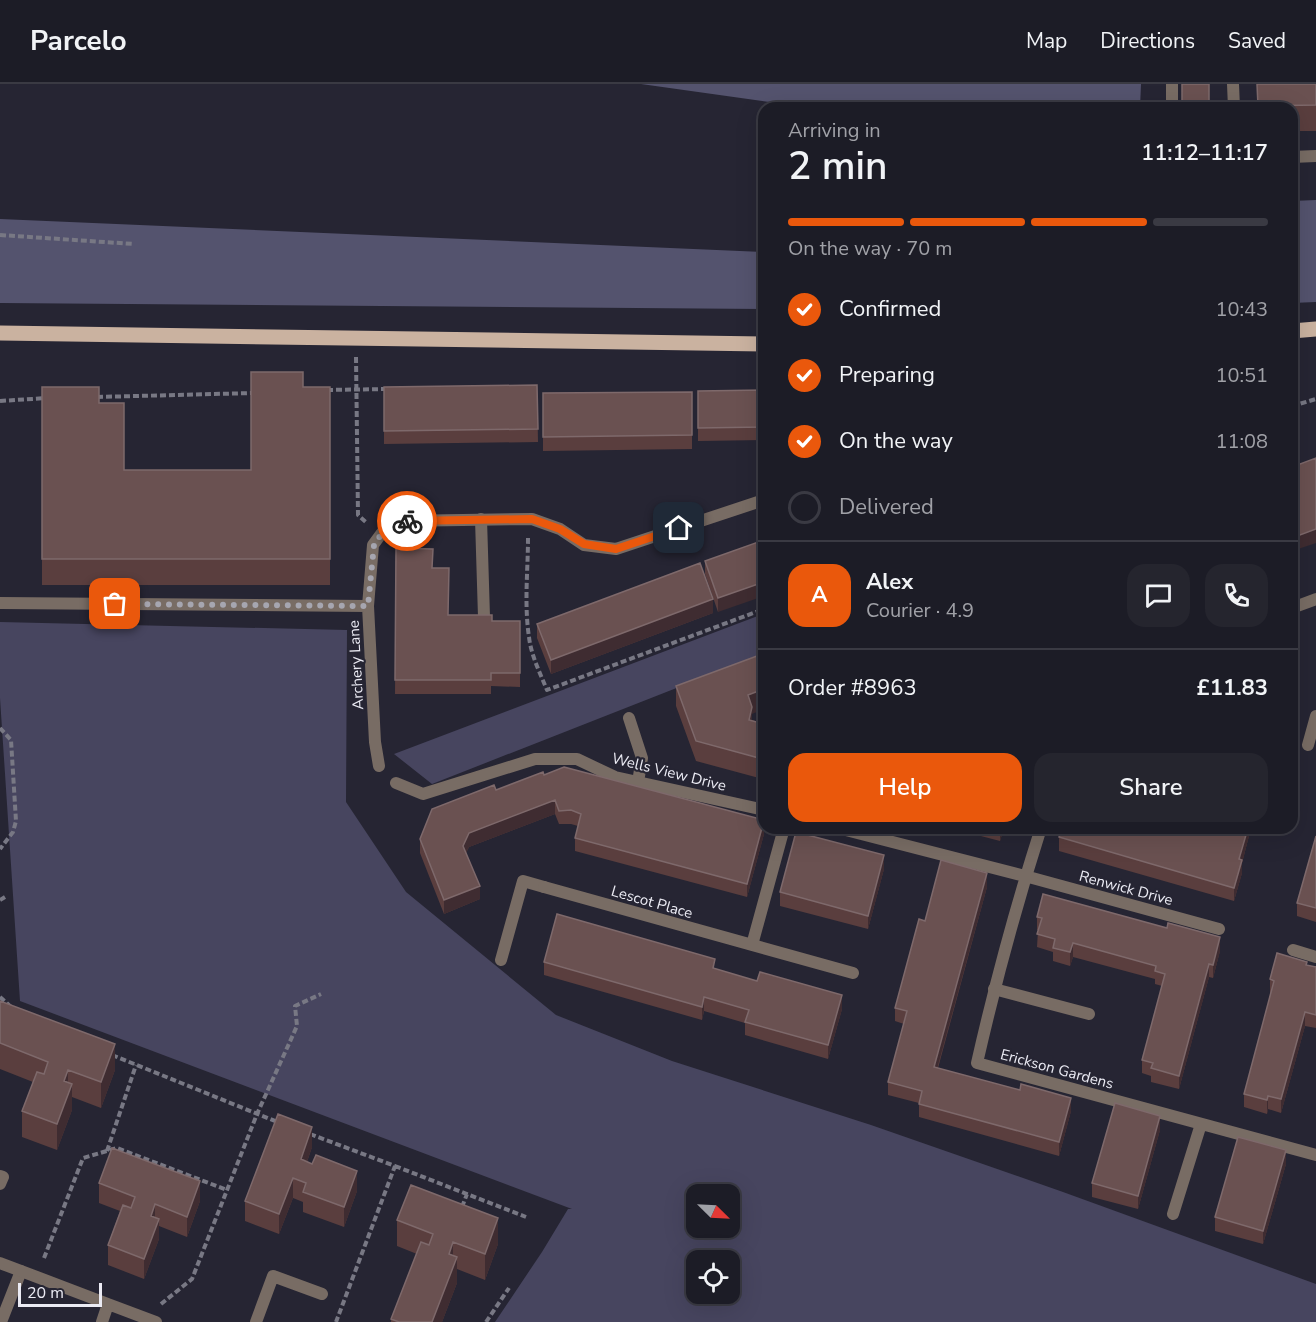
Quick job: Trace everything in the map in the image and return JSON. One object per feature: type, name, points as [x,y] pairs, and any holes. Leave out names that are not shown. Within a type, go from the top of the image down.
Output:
[{"type":"main road","points":[[1298,330],[1316,329]]},
{"type":"main road","points":[[0,333],[758,344]]},
{"type":"street","points":[[1172,84],[1172,102]]},
{"type":"street","points":[[1233,84],[1234,102]]},
{"type":"street","points":[[1298,157],[1316,156]]},
{"type":"street","points":[[380,537],[384,530],[399,521],[532,519],[560,529],[584,544],[616,549],[758,502]]},
{"type":"street","points":[[482,519],[484,617]]},
{"type":"street","name":"Archery Lane","points":[[379,766],[375,742],[368,606],[374,545],[380,537]]},
{"type":"street","points":[[1298,606],[1315,602]]},
{"type":"street","points":[[0,603],[368,606]]},
{"type":"street","points":[[1308,745],[1316,716]]},
{"type":"street","points":[[628,718],[642,758],[638,782]]},
{"type":"street","name":"Wells View Drive","points":[[396,783],[423,794],[535,759],[577,759],[615,777],[758,809]]},
{"type":"street","points":[[752,945],[782,834]]},
{"type":"street","points":[[861,834],[1025,876]]},
{"type":"street","name":"Erickson Gardens","points":[[1039,834],[994,989],[977,1063],[1316,1155]]},
{"type":"street","name":"Renwick Drive","points":[[1025,876],[1219,929]]},
{"type":"street","name":"Lescot Place","points":[[501,960],[524,881],[853,973]]},
{"type":"street","points":[[1293,950],[1316,957]]},
{"type":"street","points":[[994,989],[1089,1014]]},
{"type":"street","points":[[1173,1214],[1201,1124]]},
{"type":"street","points":[[0,1176],[3,1177],[0,1184]]},
{"type":"street","points":[[0,1263],[156,1322]]},
{"type":"street","points":[[1,1322],[21,1271]]},
{"type":"street","points":[[256,1322],[273,1276],[322,1294]]},
{"type":"street","points":[[102,1322],[108,1304]]},
{"type":"path","points":[[0,235],[134,244]]},
{"type":"path","points":[[356,338],[358,515],[380,537]]},
{"type":"path","points":[[322,390],[386,389]]},
{"type":"path","points":[[90,397],[255,393]]},
{"type":"path","points":[[0,401],[54,398]]},
{"type":"path","points":[[1298,404],[1316,399]]},
{"type":"path","points":[[528,519],[529,638],[547,690],[758,611]]},
{"type":"path","points":[[0,728],[11,740],[16,821],[13,832],[0,849]]},
{"type":"path","points":[[0,900],[5,897]]},
{"type":"path","points":[[144,1317],[192,1279],[257,1114],[297,1026],[295,1006],[321,994]]},
{"type":"path","points":[[0,997],[14,1009]]},
{"type":"path","points":[[104,1052],[289,1126]]},
{"type":"path","points":[[107,1151],[136,1065]]},
{"type":"path","points":[[310,1134],[526,1217]]},
{"type":"path","points":[[37,1277],[83,1158],[117,1148],[227,1190]]},
{"type":"path","points":[[336,1322],[394,1166]]},
{"type":"path","points":[[458,1216],[467,1194]]},
{"type":"path","points":[[486,1322],[509,1288]]},
{"type":"shaded area","points":[[641,84],[1141,84],[1140,102],[769,102]]},
{"type":"shaded area","points":[[1316,200],[1316,302],[1298,303],[1298,201]]},
{"type":"shaded area","points":[[0,219],[758,252],[758,309],[0,303]]},
{"type":"shaded area","points":[[758,616],[758,656],[432,784],[394,754]]},
{"type":"shaded area","points":[[0,622],[347,630],[346,802],[406,892],[556,1015],[672,1061],[871,1125],[1316,1284],[1316,1322],[495,1322],[568,1209],[572,1209],[20,1001],[0,698]]},
{"type":"building","points":[[1182,84],[1209,84],[1209,102],[1182,102]]},
{"type":"building","points":[[1257,84],[1316,84],[1316,105],[1298,105],[1298,102],[1258,102]]},
{"type":"building","points":[[251,372],[303,372],[303,387],[330,387],[330,559],[42,559],[42,387],[99,387],[99,403],[124,403],[124,470],[251,470]]},
{"type":"building","points":[[537,385],[538,429],[384,431],[384,387]]},
{"type":"building","points":[[758,390],[758,427],[698,428],[698,391]]},
{"type":"building","points":[[692,392],[692,435],[543,437],[543,393]]},
{"type":"building","points":[[1316,458],[1316,529],[1298,536],[1298,465]]},
{"type":"building","points":[[758,542],[758,584],[718,598],[705,561]]},
{"type":"building","points":[[396,548],[433,549],[432,568],[449,568],[448,615],[492,615],[492,621],[520,621],[520,673],[491,673],[491,680],[395,680]]},
{"type":"building","points":[[700,563],[713,599],[551,660],[537,624]]},
{"type":"building","points":[[757,656],[758,691],[748,695],[752,707],[749,720],[758,722],[758,758],[696,741],[676,686]]},
{"type":"building","points":[[564,767],[758,818],[758,834],[760,834],[747,884],[575,838],[581,814],[571,810],[559,811],[555,800],[469,833],[463,846],[480,886],[444,900],[420,839],[432,809],[494,785],[496,790],[543,772],[544,775]]},
{"type":"building","points":[[795,834],[804,834],[884,855],[868,916],[780,892]]},
{"type":"building","points":[[1060,834],[1246,834],[1234,888],[1059,837]]},
{"type":"building","points":[[1316,836],[1316,908],[1297,903]]},
{"type":"building","points":[[941,860],[987,873],[934,1067],[1020,1090],[1021,1084],[1071,1098],[1059,1142],[919,1104],[922,1091],[888,1082],[907,1011],[895,1008],[919,919],[925,921]]},
{"type":"building","points":[[1043,894],[1167,928],[1168,923],[1220,937],[1213,965],[1209,964],[1179,1076],[1151,1068],[1153,1063],[1142,1060],[1165,974],[1155,971],[1156,966],[1073,943],[1070,952],[1053,948],[1055,939],[1037,934],[1042,918],[1037,917]]},
{"type":"building","points":[[557,914],[715,959],[713,968],[757,981],[760,972],[842,995],[828,1045],[745,1022],[749,1010],[704,997],[702,1007],[544,962]]},
{"type":"building","points":[[1277,953],[1316,967],[1316,1015],[1305,1012],[1281,1099],[1268,1096],[1267,1100],[1244,1094],[1274,981],[1270,979]]},
{"type":"building","points":[[0,1001],[115,1044],[101,1082],[68,1070],[64,1081],[72,1084],[57,1124],[22,1111],[37,1072],[44,1074],[48,1062],[0,1043]]},
{"type":"building","points":[[1115,1103],[1160,1116],[1138,1196],[1092,1183]]},
{"type":"building","points":[[278,1114],[312,1127],[301,1159],[312,1164],[316,1155],[357,1171],[344,1207],[303,1192],[306,1183],[293,1178],[279,1214],[245,1201]]},
{"type":"building","points":[[1238,1137],[1286,1150],[1263,1231],[1215,1217]]},
{"type":"building","points":[[112,1148],[200,1181],[187,1217],[155,1204],[151,1216],[159,1219],[144,1259],[108,1245],[123,1205],[131,1208],[135,1197],[99,1183]]},
{"type":"building","points":[[411,1185],[498,1218],[485,1254],[453,1242],[449,1254],[457,1257],[432,1322],[399,1322],[391,1319],[421,1242],[429,1245],[433,1234],[397,1220]]},
{"type":"way so far","points":[[115,604],[368,606],[374,545],[384,530],[399,521],[407,521]]},
{"type":"route","points":[[407,521],[532,519],[560,529],[584,544],[616,549],[679,528]]}]
